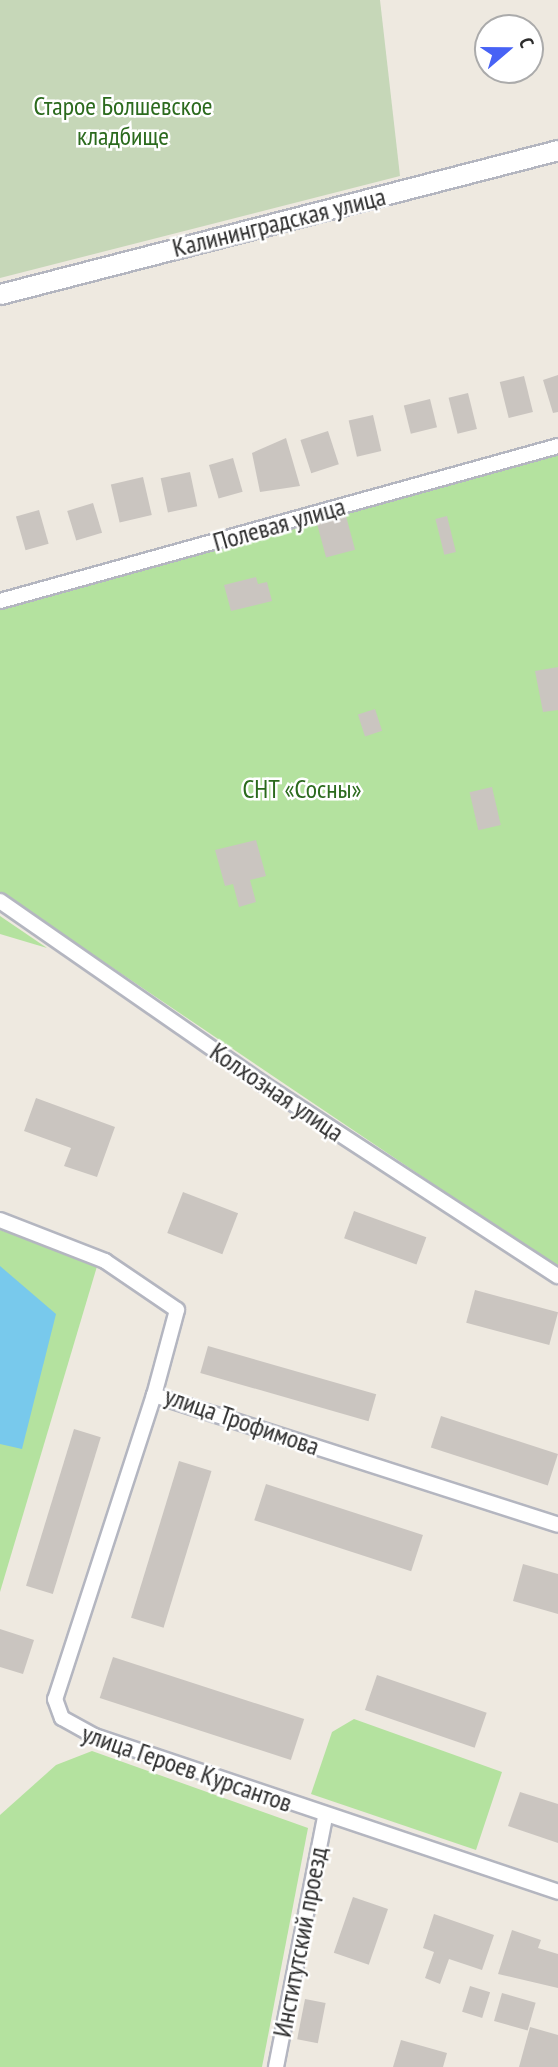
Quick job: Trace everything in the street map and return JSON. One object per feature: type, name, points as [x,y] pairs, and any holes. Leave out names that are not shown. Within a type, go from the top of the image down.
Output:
[{"type":"street","name":"Калининградская улица","points":[[0,294],[558,150]]},
{"type":"street","name":"Полевая улица","points":[[0,601],[558,446]]},
{"type":"street","name":"Колхозная улица","points":[[0,901],[263,1084],[558,1276]]},
{"type":"street","name":"улица Трофимова","points":[[0,1220],[106,1261],[177,1310],[154,1395],[558,1525]]},
{"type":"street","name":"улица Героев Курсантов","points":[[154,1395],[55,1699],[58,1713],[78,1731],[325,1817],[558,1892]]},
{"type":"street","name":"Институтский проезд","points":[[276,2067],[325,1817]]},
{"type":"green space","name":"Старое Болшевское кладбище","points":[[0,0],[380,0],[400,176],[0,278]]},
{"type":"green space","name":"СНТ «Сосны»","points":[[558,454],[558,1268],[0,892],[0,605]]},
{"type":"green space","points":[[0,916],[47,948],[0,934]]},
{"type":"green space","points":[[0,1230],[98,1263],[0,1592]]},
{"type":"green space","points":[[354,1719],[502,1772],[476,1850],[311,1794],[332,1732]]},
{"type":"green space","points":[[92,1751],[308,1828],[262,2067],[0,2067],[0,1815],[56,1765]]},
{"type":"water","points":[[0,1266],[56,1314],[22,1449],[0,1444]]},
{"type":"building","points":[[558,375],[558,412],[553,413],[543,380]]},
{"type":"building","points":[[524,376],[533,412],[509,418],[500,382]]},
{"type":"building","points":[[468,393],[477,429],[458,434],[449,398]]},
{"type":"building","points":[[430,399],[437,427],[411,434],[404,406]]},
{"type":"building","points":[[373,415],[381,451],[357,457],[349,421]]},
{"type":"building","points":[[328,431],[339,464],[311,473],[300,440]]},
{"type":"building","points":[[286,438],[300,486],[260,492],[252,453]]},
{"type":"building","points":[[233,458],[243,492],[219,499],[209,465]]},
{"type":"building","points":[[190,472],[197,506],[168,512],[161,478]]},
{"type":"building","points":[[143,477],[152,515],[120,522],[111,484]]},
{"type":"building","points":[[93,503],[102,533],[76,541],[67,511]]},
{"type":"building","points":[[39,510],[49,544],[26,550],[16,517]]},
{"type":"building","points":[[346,516],[355,550],[326,558],[317,524]]},
{"type":"building","points":[[447,516],[456,552],[444,555],[435,519]]},
{"type":"building","points":[[256,577],[258,584],[267,582],[272,601],[231,611],[224,585]]},
{"type":"building","points":[[558,667],[558,710],[543,712],[535,671]]},
{"type":"building","points":[[375,709],[382,731],[365,736],[358,715]]},
{"type":"building","points":[[492,787],[501,825],[478,830],[470,792]]},
{"type":"building","points":[[256,840],[266,876],[250,880],[256,902],[239,907],[233,884],[225,886],[215,850]]},
{"type":"building","points":[[36,1098],[115,1127],[97,1177],[64,1166],[71,1148],[24,1131]]},
{"type":"building","points":[[183,1192],[238,1213],[222,1254],[167,1233]]},
{"type":"building","points":[[354,1211],[426,1237],[416,1265],[344,1238]]},
{"type":"building","points":[[475,1290],[558,1312],[549,1345],[466,1323]]},
{"type":"building","points":[[208,1346],[376,1394],[369,1421],[200,1373]]},
{"type":"building","points":[[441,1416],[558,1454],[548,1485],[431,1447]]},
{"type":"building","points":[[74,1429],[101,1437],[53,1594],[26,1586]]},
{"type":"building","points":[[179,1461],[212,1471],[164,1628],[131,1618]]},
{"type":"building","points":[[266,1484],[423,1535],[411,1571],[254,1520]]},
{"type":"building","points":[[523,1564],[558,1574],[558,1614],[513,1601]]},
{"type":"building","points":[[0,1629],[34,1640],[23,1674],[0,1667]]},
{"type":"building","points":[[113,1657],[304,1719],[291,1760],[100,1698]]},
{"type":"building","points":[[377,1675],[487,1713],[475,1748],[365,1710]]},
{"type":"building","points":[[520,1792],[558,1804],[558,1843],[508,1826]]},
{"type":"building","points":[[353,1897],[388,1909],[369,1965],[334,1953]]},
{"type":"building","points":[[434,1914],[494,1935],[482,1970],[449,1959],[440,1984],[425,1978],[434,1952],[423,1948]]},
{"type":"building","points":[[512,1930],[541,1940],[538,1948],[558,1954],[558,1988],[498,1974]]},
{"type":"building","points":[[470,1986],[490,1992],[482,2018],[462,2012]]},
{"type":"building","points":[[502,1993],[536,2003],[528,2031],[494,2021]]},
{"type":"building","points":[[305,1999],[326,2003],[318,2043],[297,2039]]},
{"type":"building","points":[[530,2027],[558,2035],[558,2067],[519,2067]]},
{"type":"building","points":[[401,2040],[447,2053],[443,2067],[393,2067]]}]
